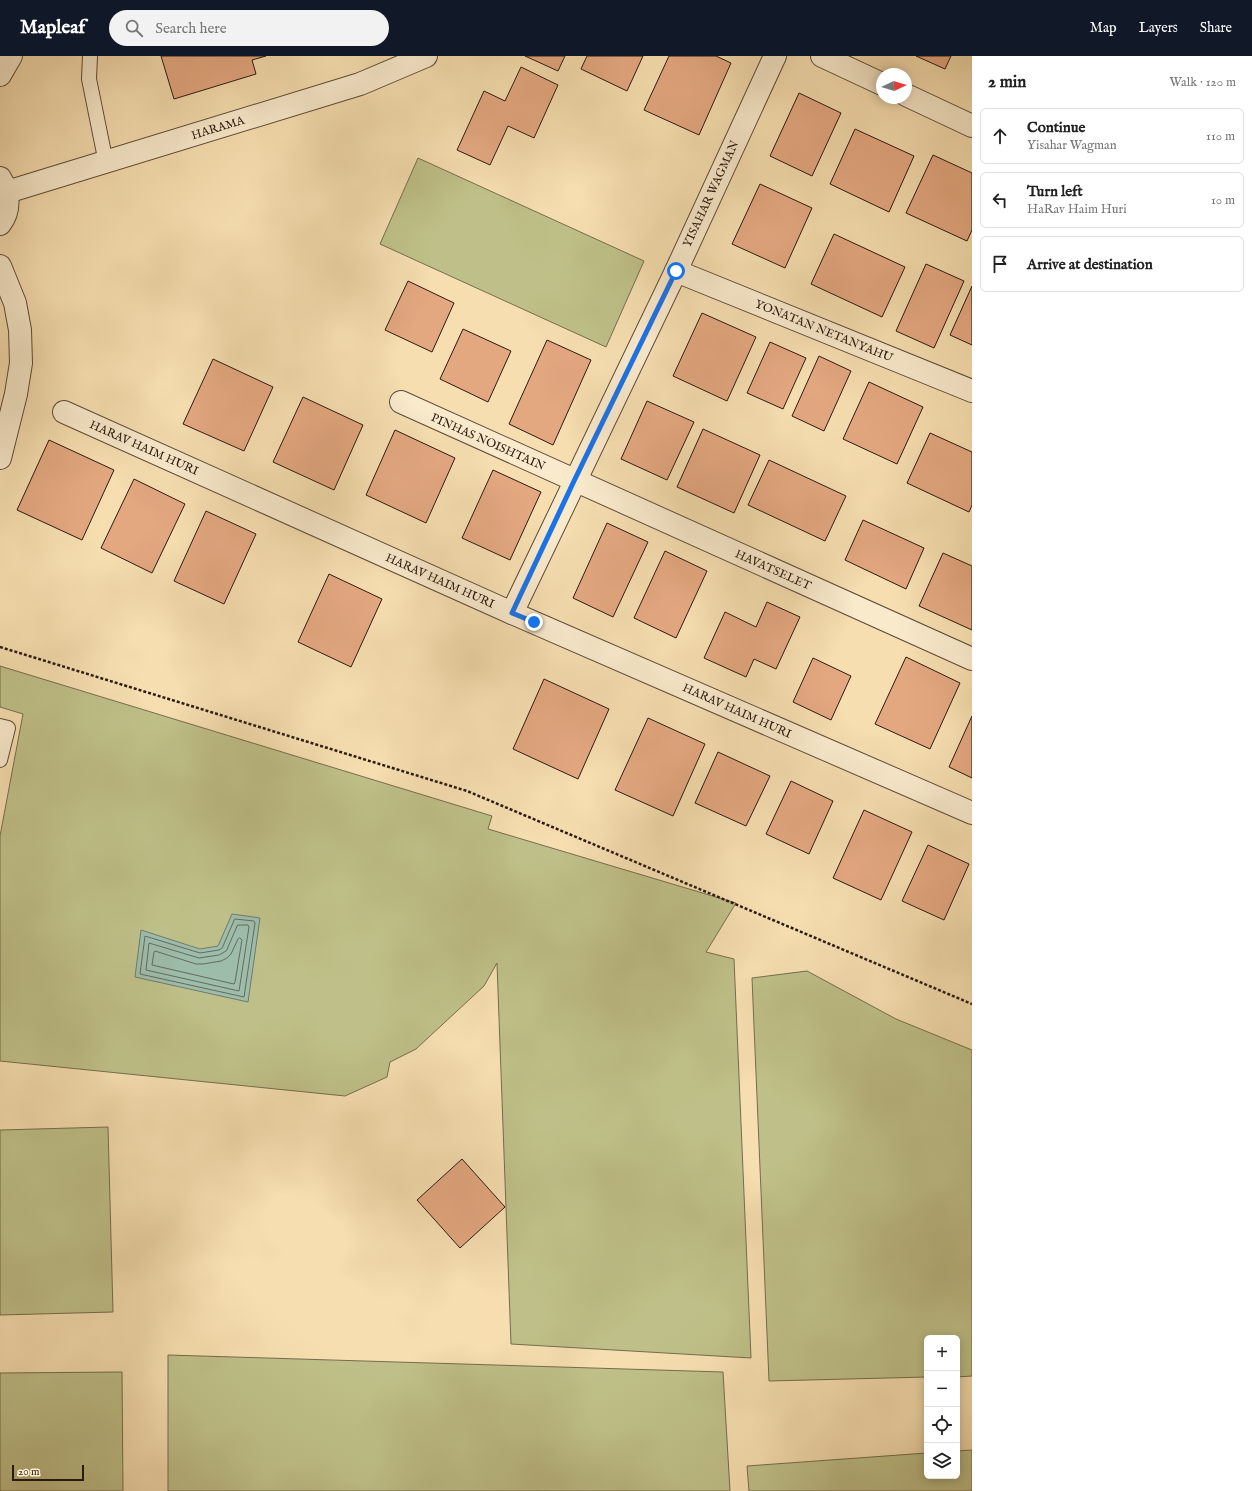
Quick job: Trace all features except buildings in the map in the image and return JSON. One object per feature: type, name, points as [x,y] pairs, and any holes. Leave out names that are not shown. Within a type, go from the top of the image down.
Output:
[{"type":"street","points":[[0,75],[10,56]]},
{"type":"street","name":"YISAHAR WAGMAN","points":[[512,613],[676,271],[775,56]]},
{"type":"street","points":[[822,56],[876,81]]},
{"type":"street","name":"HARAMA","points":[[3,185],[106,163],[360,84],[422,57]]},
{"type":"street","points":[[912,98],[972,126]]},
{"type":"street","points":[[0,224],[6,212],[8,202],[3,185]]},
{"type":"street","points":[[0,266],[15,303],[20,330],[21,363],[16,394],[0,458]]},
{"type":"street","name":"YONATAN NETANYAHU","points":[[676,271],[972,391]]},
{"type":"street","name":"PINHAS NOISHTAIN","points":[[401,402],[574,481]]},
{"type":"street","name":"HARAV HAIM HURI","points":[[64,412],[512,613],[972,813]]},
{"type":"street","name":"HAVATSELET","points":[[574,481],[972,659]]},
{"type":"lane","points":[[90,56],[89,79],[106,163]]},
{"type":"lane","points":[[0,726],[8,728],[0,760]]},
{"type":"path","points":[[0,647],[467,791],[972,1004]]},
{"type":"green space","points":[[418,158],[644,261],[606,347],[380,244]]},
{"type":"green space","points":[[0,666],[492,816],[488,829],[736,903],[706,952],[734,959],[751,1358],[511,1344],[497,963],[484,986],[416,1049],[390,1062],[387,1077],[345,1096],[0,1061],[0,836],[23,714],[0,707]]},
{"type":"green space","points":[[807,971],[896,1019],[972,1050],[972,1376],[960,1377],[960,1335],[924,1335],[924,1377],[769,1381],[752,978]]},
{"type":"green space","points":[[108,1127],[113,1312],[0,1315],[0,1130]]},
{"type":"green space","points":[[168,1355],[723,1372],[730,1491],[168,1491]]},
{"type":"green space","points":[[122,1372],[123,1491],[0,1491],[0,1373]]},
{"type":"green space","points":[[972,1450],[972,1491],[749,1491],[747,1466],[924,1453],[924,1479],[960,1479],[960,1451]]},
{"type":"water","points":[[232,914],[260,918],[248,1002],[135,977],[141,930],[200,949],[218,946]]},
{"type":"route","points":[[534,622],[512,613],[676,271]]}]
